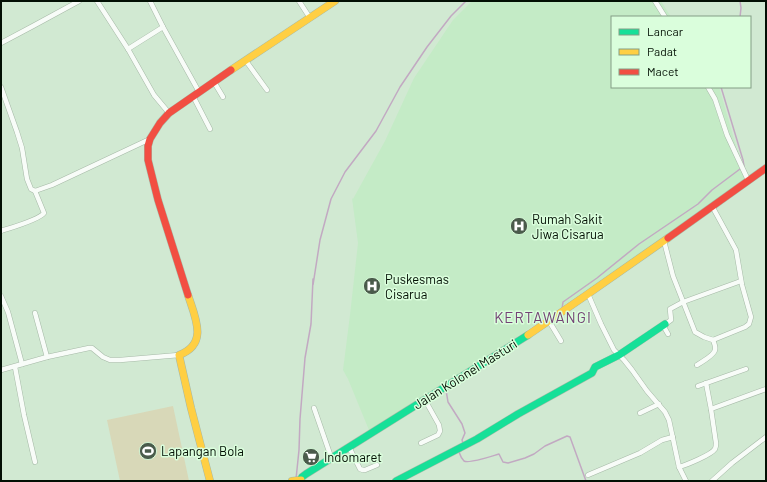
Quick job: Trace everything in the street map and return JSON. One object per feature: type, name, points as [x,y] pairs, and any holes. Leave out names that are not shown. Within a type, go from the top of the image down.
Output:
[{"type":"street","points":[[1,43],[80,1]]},
{"type":"street","points":[[96,1],[128,49],[154,95],[169,113]]},
{"type":"street","points":[[150,1],[196,94],[210,129]]},
{"type":"street","points":[[299,1],[310,18]]},
{"type":"street","points":[[1,370],[47,357],[89,348],[92,348],[103,357],[110,360],[179,355],[185,354],[191,349],[199,335],[198,326],[158,200],[148,160],[148,146],[150,140],[160,123],[169,113],[334,1]]},
{"type":"street","points":[[655,1],[665,16]]},
{"type":"street","points":[[128,49],[163,27]]},
{"type":"street","points":[[246,61],[267,90]]},
{"type":"street","points":[[214,82],[223,97]]},
{"type":"street","points":[[1,87],[22,148],[27,179],[31,189],[35,192],[44,213],[36,219],[1,230]]},
{"type":"street","points":[[709,88],[715,99],[727,134],[748,180]]},
{"type":"street","points":[[35,192],[150,140]]},
{"type":"street","name":"Jalan Kolonel Masturi","points":[[297,481],[331,457],[425,400],[549,321],[766,168]]},
{"type":"street","points":[[664,241],[673,276],[695,332],[713,340],[745,327],[749,324],[751,317],[741,281],[735,247],[712,206]]},
{"type":"street","points":[[396,481],[477,439],[518,414],[592,373],[596,366],[619,355],[671,320],[670,309],[683,302],[741,281]]},
{"type":"street","points":[[588,294],[614,350],[624,360],[659,404],[669,420],[679,467],[686,481]]},
{"type":"street","points":[[1,296],[8,312],[22,364]]},
{"type":"street","points":[[35,313],[47,357]]},
{"type":"street","points":[[549,321],[561,341]]},
{"type":"street","points":[[665,324],[664,327],[668,334]]},
{"type":"street","points":[[697,365],[715,352],[713,340]]},
{"type":"street","points":[[179,355],[210,481]]},
{"type":"street","points":[[15,367],[35,462]]},
{"type":"street","points":[[698,386],[746,369]]},
{"type":"street","points":[[679,467],[689,464],[713,452],[716,448],[706,383]]},
{"type":"street","points":[[711,409],[766,389]]},
{"type":"street","points":[[422,443],[438,435],[440,431],[439,425],[425,400]]},
{"type":"street","points":[[640,413],[659,404]]},
{"type":"street","points":[[314,408],[331,457]]},
{"type":"street","points":[[712,481],[766,436]]},
{"type":"street","points":[[588,475],[640,453],[662,440],[673,437]]},
{"type":"street","points":[[349,447],[360,469],[365,470],[377,465]]},
{"type":"shaded area","name":"Rumah Sakit Jiwa Cisarua","points":[[472,1],[661,1],[670,16],[611,16],[611,88],[719,88],[746,181],[371,435],[343,370],[358,243],[352,198],[353,199],[385,141],[414,78],[453,20]]},
{"type":"shaded area","name":"Lapangan Bola","points":[[173,406],[189,481],[120,481],[107,420]]},
{"type":"waterway","points":[[296,479],[305,358],[311,324],[313,279],[313,285],[320,240],[331,199],[345,172],[376,131],[400,87],[427,47],[451,16],[466,1]]},
{"type":"waterway","points":[[740,1],[740,16]]},
{"type":"waterway","points":[[562,309],[563,302],[597,278],[639,244],[698,204],[712,190],[744,166],[721,88]]},
{"type":"waterway","points":[[447,389],[448,402],[462,424],[465,433],[462,440],[463,443]]},
{"type":"waterway","points":[[461,451],[459,452],[461,457],[467,462],[499,454],[503,462],[508,463],[534,454],[545,446],[567,436],[570,437],[586,481]]},
{"type":"traffic: fast","points":[[396,481],[477,439],[518,414],[592,373],[595,367],[619,355],[665,324]]},
{"type":"traffic: fast","points":[[300,481],[306,474],[528,335]]},
{"type":"traffic: slow","points":[[231,70],[335,1]]},
{"type":"traffic: slow","points":[[528,335],[668,238]]},
{"type":"traffic: slow","points":[[188,295],[196,321],[197,337],[194,344],[188,350],[179,355],[210,481]]},
{"type":"traffic: slow","points":[[292,481],[301,480]]},
{"type":"traffic: jam","points":[[188,295],[158,200],[148,160],[148,146],[150,139],[160,123],[169,113],[231,70]]},
{"type":"traffic: jam","points":[[668,238],[766,168]]},
{"type":"place","name":"Rumah Sakit Jiwa Cisarua","points":[[519,226]]},
{"type":"place","name":"Puskesmas Cisarua","points":[[372,286]]},
{"type":"place","name":"Lapangan Bola","points":[[148,451]]},
{"type":"place","name":"Indomaret","points":[[311,457]]},
{"type":"district","name":"KERTAWANGI","points":[[543,318]]}]
